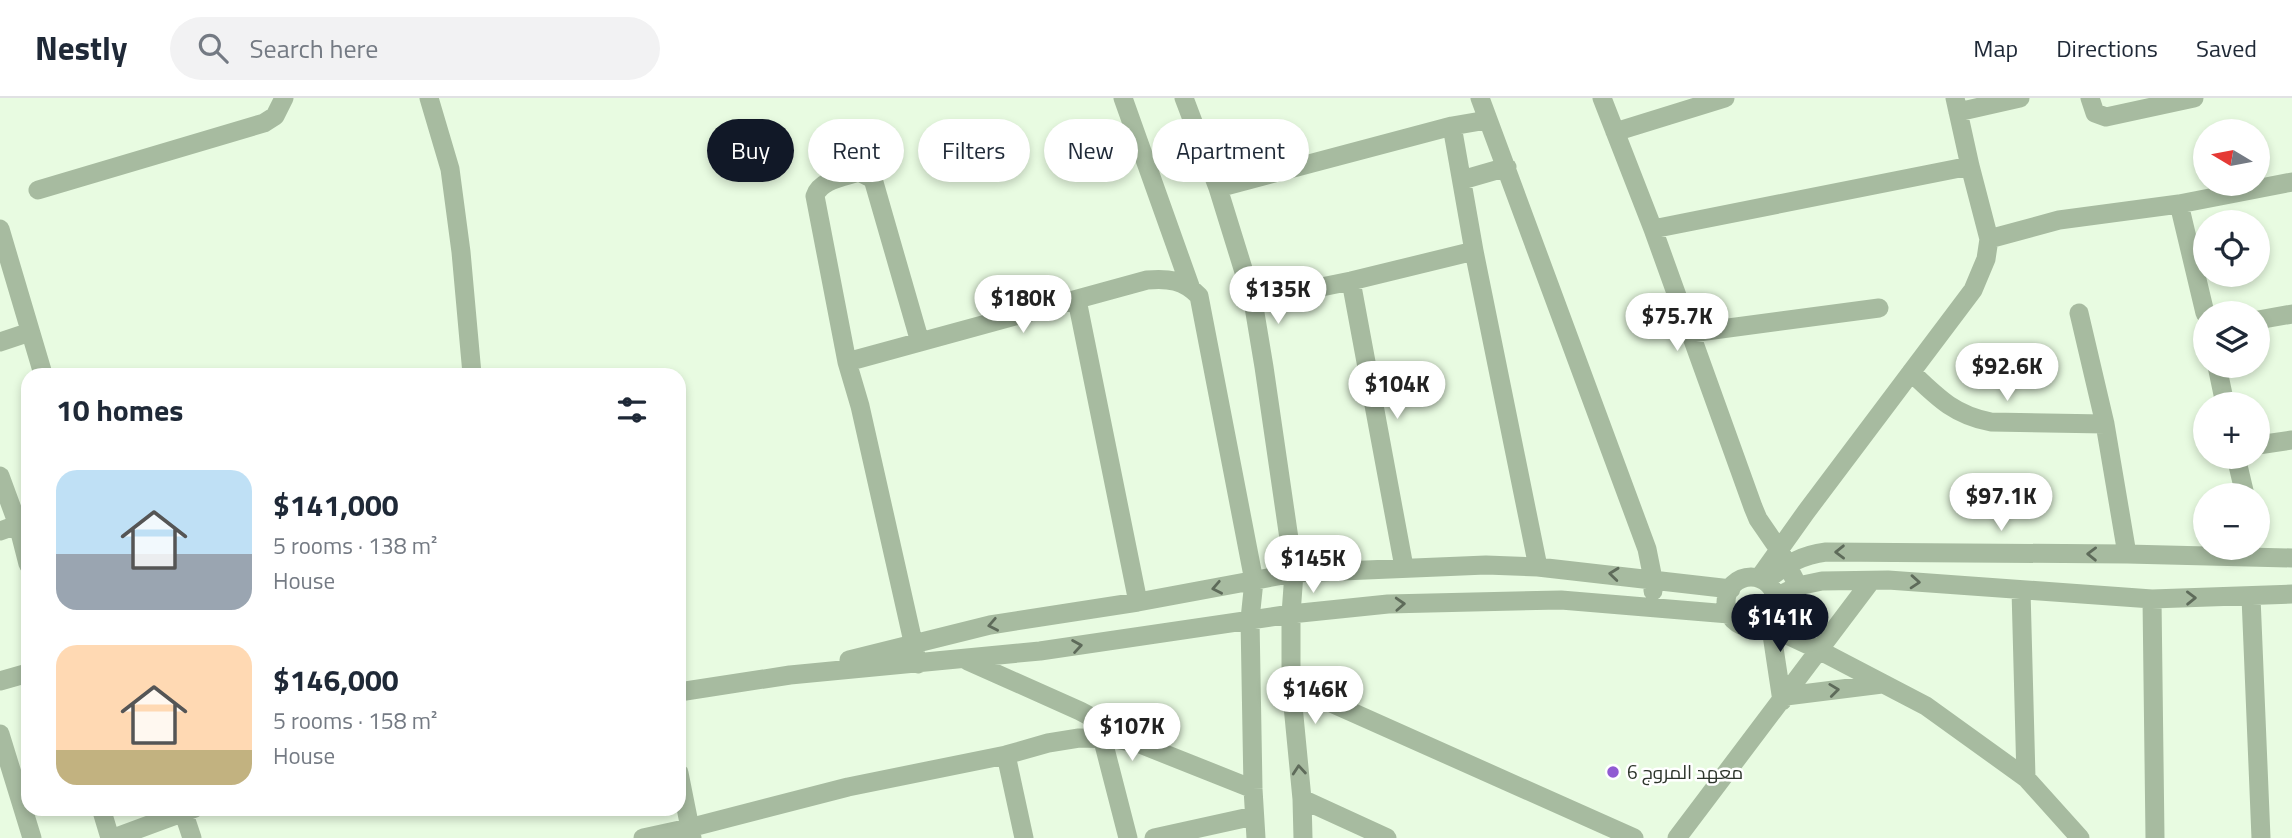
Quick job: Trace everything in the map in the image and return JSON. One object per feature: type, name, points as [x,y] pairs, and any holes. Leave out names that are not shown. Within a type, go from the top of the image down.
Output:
[{"type":"street","points":[[38,190],[264,123],[275,116],[284,98]]},
{"type":"street","points":[[429,98],[450,169],[471,368]]},
{"type":"street","points":[[1124,98],[1190,286],[1199,296],[1254,581],[1250,620],[1252,789],[1256,838]]},
{"type":"street","points":[[1184,98],[1219,188],[1253,301],[1294,573],[1291,685],[1303,838]]},
{"type":"street","points":[[1480,98],[1647,549],[1653,579],[1653,606]]},
{"type":"street","points":[[1602,98],[1653,229],[1758,519],[1798,586]]},
{"type":"street","points":[[1615,132],[1725,98]]},
{"type":"street","points":[[1784,698],[1768,603],[1783,558],[1814,501],[1973,290],[1986,259],[1989,239],[1957,105],[2020,98]]},
{"type":"street","points":[[2090,98],[2095,113],[2106,117],[2194,98]]},
{"type":"street","points":[[1219,188],[1452,125],[1487,120]]},
{"type":"street","points":[[1452,125],[1474,251],[1538,567]]},
{"type":"street","points":[[1653,229],[1970,166]]},
{"type":"street","points":[[1462,180],[1507,167]]},
{"type":"street","points":[[918,664],[860,406],[847,362],[816,196],[817,188],[823,184],[859,172],[873,179],[920,342]]},
{"type":"street","points":[[1989,239],[2059,220],[2179,204],[2292,182]]},
{"type":"street","points":[[2179,204],[2202,301]]},
{"type":"street","points":[[0,229],[41,368]]},
{"type":"street","points":[[1253,301],[1351,281],[1474,251]]},
{"type":"street","points":[[847,362],[1147,280],[1162,279],[1190,286]]},
{"type":"street","points":[[1351,281],[1404,567]]},
{"type":"street","points":[[1077,300],[1138,602]]},
{"type":"street","points":[[1691,333],[1879,308]]},
{"type":"street","points":[[2080,313],[2105,424],[2127,554]]},
{"type":"street","points":[[2270,318],[2292,314]]},
{"type":"street","points":[[0,342],[30,332]]},
{"type":"street","points":[[1911,372],[1945,404],[1975,419],[1992,422],[2105,424]]},
{"type":"street","points":[[2270,444],[2292,440]]},
{"type":"street","points":[[0,476],[21,544]]},
{"type":"street","points":[[1783,558],[1800,558],[1826,552],[2193,553]]},
{"type":"street","points":[[2270,555],[2292,558]]},
{"type":"street","points":[[790,675],[989,625],[1138,602],[1294,573],[1486,565],[1538,567],[1731,589]]},
{"type":"street","points":[[2080,838],[2026,778],[1926,706],[1816,649],[1768,603],[1746,578],[1731,589],[1727,601],[1729,614],[1744,626],[1768,603],[1798,586],[1822,581],[1871,581],[2152,599],[2292,594]]},
{"type":"street","points":[[1676,838],[1784,698],[1816,649],[1871,581]]},
{"type":"street","points":[[2021,590],[2026,778]]},
{"type":"street","points":[[2251,597],[2260,838]]},
{"type":"street","points":[[2152,599],[2155,838]]},
{"type":"street","points":[[686,691],[790,675],[1040,651],[1291,614],[1388,604],[1561,600],[1729,614]]},
{"type":"street","points":[[965,660],[1080,711],[1140,744],[1252,789]]},
{"type":"street","points":[[0,681],[21,675]]},
{"type":"street","points":[[1784,698],[1882,684]]},
{"type":"street","points":[[1291,685],[1634,838]]},
{"type":"street","points":[[0,734],[21,802]]},
{"type":"street","points":[[643,838],[690,833],[848,787],[1006,755],[1048,743],[1102,737],[1140,744]]},
{"type":"street","points":[[1102,737],[1128,838]]},
{"type":"street","points":[[1006,755],[1024,838]]},
{"type":"street","points":[[1302,799],[1387,838]]},
{"type":"street","points":[[686,812],[690,833]]},
{"type":"street","points":[[25,816],[32,838]]},
{"type":"street","points":[[104,816],[112,838],[171,816]]},
{"type":"street","points":[[188,816],[192,838]]},
{"type":"street","points":[[1154,838],[1254,817]]},
{"type":"place","name":"معهد المروج 6","points":[[1613,772]]}]
